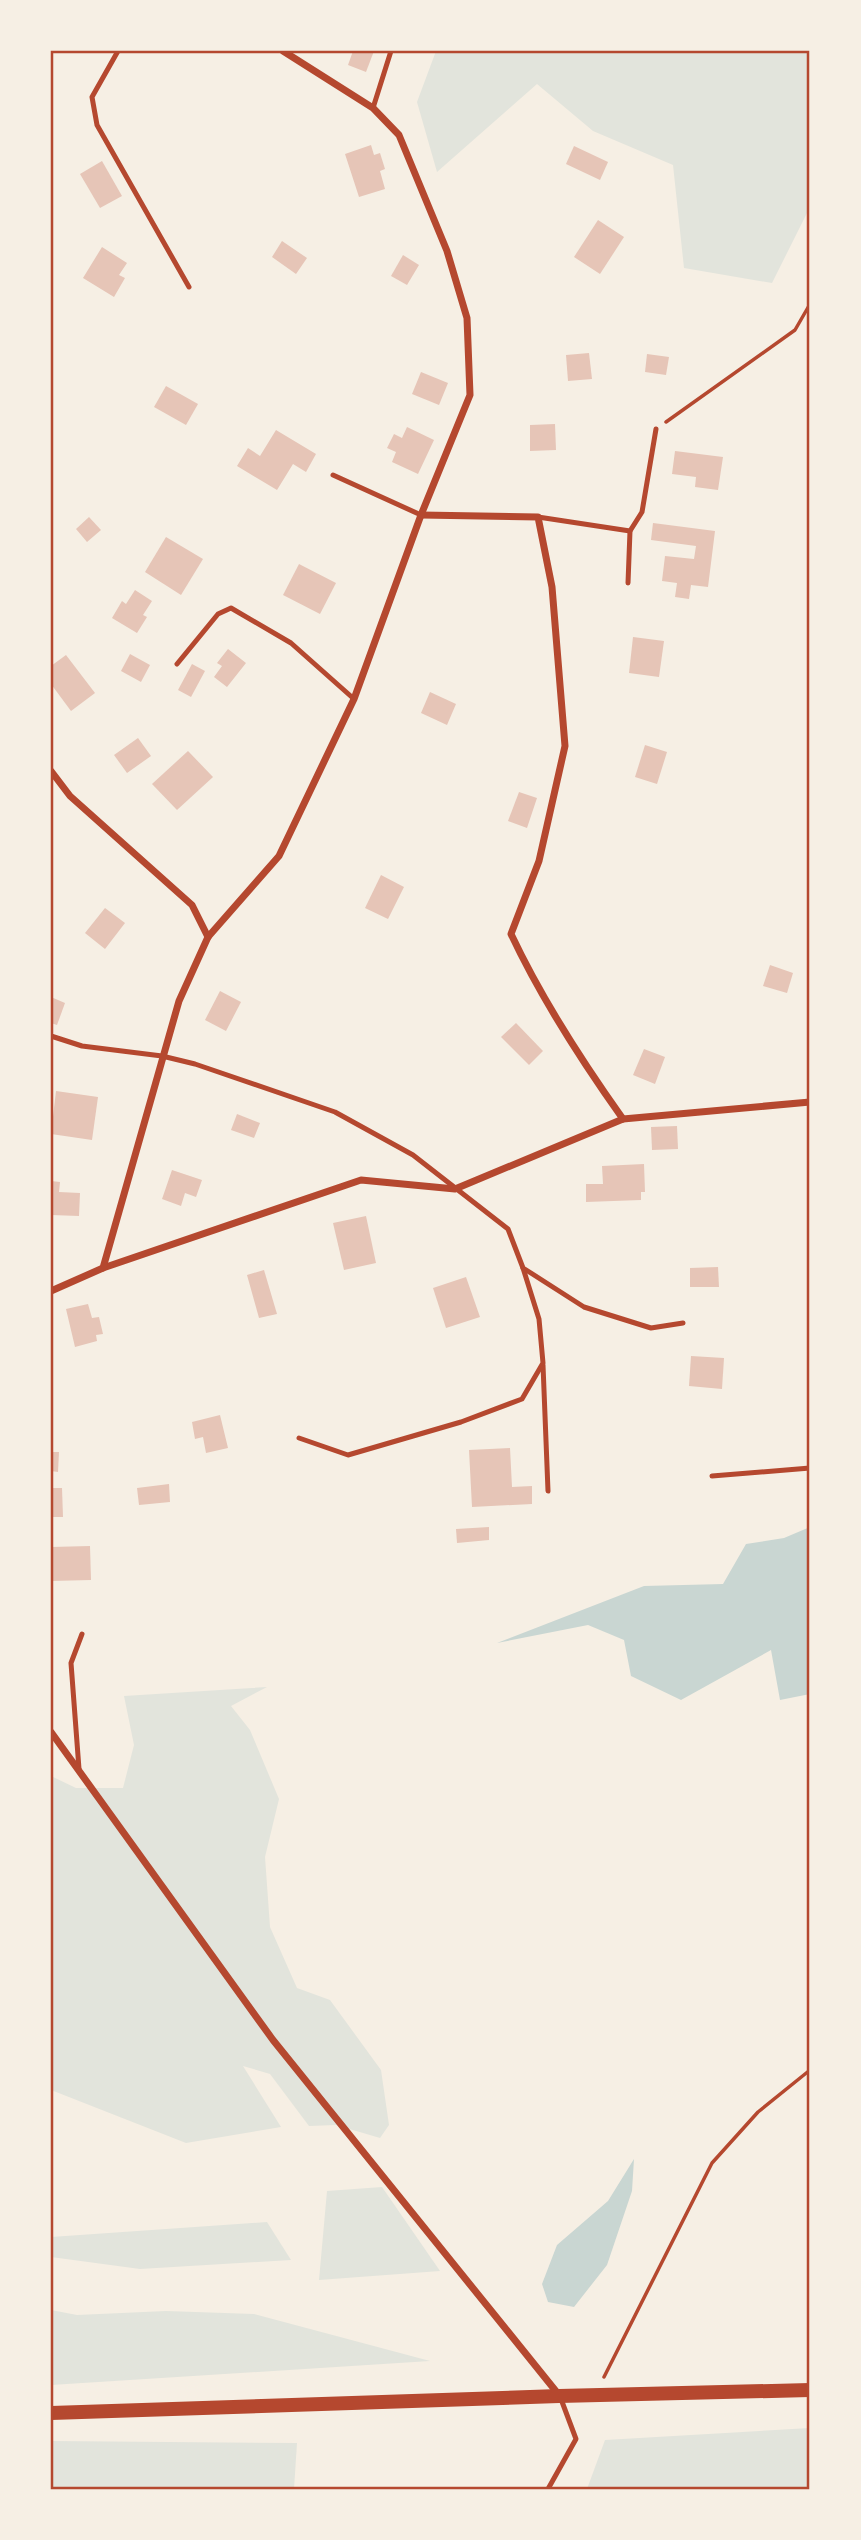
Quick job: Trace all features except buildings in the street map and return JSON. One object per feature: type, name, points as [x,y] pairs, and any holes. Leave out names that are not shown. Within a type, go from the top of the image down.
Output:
[{"type":"main road","points":[[51,2413],[810,2390]]},
{"type":"street","points":[[103,1268],[179,1001],[208,937],[279,856],[354,699],[421,515],[470,395],[467,318],[447,251],[399,135],[373,108],[284,51]]},
{"type":"street","points":[[421,515],[538,517],[552,587],[565,746],[539,861],[511,934],[530,974],[575,1051],[623,1119]]},
{"type":"street","points":[[51,771],[70,796],[192,905],[208,937]]},
{"type":"street","points":[[51,1290],[103,1268],[360,1180],[455,1189],[623,1119],[810,1102]]},
{"type":"street","points":[[51,1732],[274,2040],[559,2396]]},
{"type":"lane","points":[[118,51],[92,97],[97,125],[189,287]]},
{"type":"lane","points":[[373,108],[391,51]]},
{"type":"lane","points":[[628,583],[630,531],[642,512],[656,429]]},
{"type":"lane","points":[[333,475],[421,515]]},
{"type":"lane","points":[[538,517],[630,531]]},
{"type":"lane","points":[[177,664],[218,614],[231,608],[291,643],[354,699]]},
{"type":"lane","points":[[51,1036],[82,1046],[162,1056],[195,1064],[335,1112],[413,1155],[508,1229],[539,1319],[548,1491]]},
{"type":"lane","points":[[523,1268],[584,1307],[651,1328],[683,1323]]},
{"type":"lane","points":[[299,1438],[348,1455],[461,1422],[522,1399],[542,1363]]},
{"type":"lane","points":[[712,1476],[801,1471],[810,1468]]},
{"type":"lane","points":[[79,1769],[71,1663],[82,1634]]},
{"type":"lane","points":[[548,2489],[576,2439],[559,2396]]},
{"type":"path","points":[[656,429],[795,330],[810,304]]},
{"type":"path","points":[[595,2395],[712,2163],[758,2112],[810,2070]]},
{"type":"shaded area","points":[[436,51],[810,51],[810,207],[772,283],[684,268],[673,165],[593,131],[537,84],[437,172],[417,102]]},
{"type":"shaded area","points":[[810,1527],[810,1694],[780,1700],[771,1650],[681,1700],[631,1676],[624,1640],[588,1625],[497,1643],[644,1586],[723,1584],[746,1544],[784,1538]]},
{"type":"shaded area","points":[[267,1687],[231,1706],[250,1730],[279,1799],[265,1857],[270,1927],[297,1988],[330,2000],[381,2070],[389,2125],[380,2138],[336,2125],[309,2126],[270,2074],[243,2066],[281,2127],[186,2143],[51,2090],[51,1776],[76,1788],[123,1788],[134,1745],[124,1696]]},
{"type":"shaded area","points":[[634,2159],[632,2191],[607,2265],[574,2307],[548,2302],[542,2284],[557,2245],[608,2201]]},
{"type":"shaded area","points":[[382,2187],[440,2271],[319,2280],[327,2191]]},
{"type":"shaded area","points":[[267,2222],[291,2260],[140,2269],[51,2257],[51,2237]]},
{"type":"shaded area","points":[[51,2310],[77,2315],[166,2311],[254,2314],[430,2361],[51,2385]]},
{"type":"shaded area","points":[[810,2428],[810,2489],[587,2489],[605,2440]]},
{"type":"shaded area","points":[[51,2441],[297,2443],[294,2489],[51,2489]]}]
